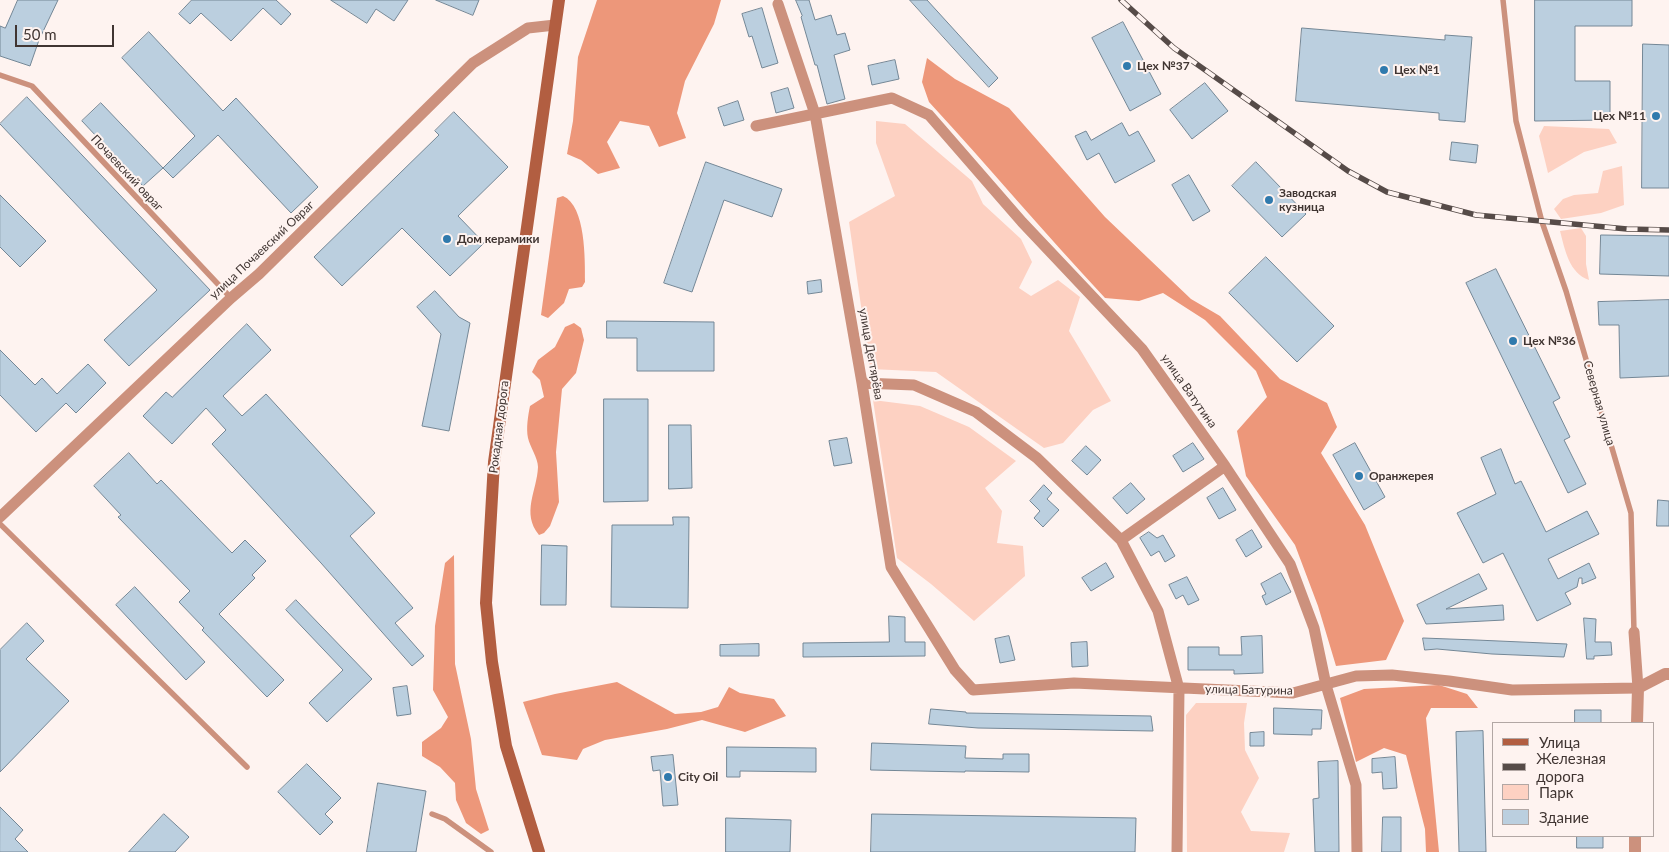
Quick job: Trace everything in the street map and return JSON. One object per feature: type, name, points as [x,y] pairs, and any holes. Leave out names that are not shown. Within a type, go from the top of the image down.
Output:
[{"type":"main road","name":"Рокадная дорога","points":[[539,852],[506,746],[492,662],[486,603],[494,462],[559,0]]},
{"type":"street","name":"улица Дегтярёва","points":[[778,4],[815,114],[862,382],[891,566],[956,670],[972,690]]},
{"type":"street","name":"улица Почаевский Овраг","points":[[0,517],[231,298],[259,274],[473,63],[528,28],[555,25]]},
{"type":"street","name":"улица Ватутина","points":[[756,126],[892,98],[929,115],[1022,222],[1142,348],[1225,466],[1290,564],[1314,628],[1326,685],[1356,786],[1357,852]]},
{"type":"street","points":[[862,382],[914,385],[976,412],[1037,458],[1122,540],[1158,611],[1179,689],[1177,852]]},
{"type":"street","points":[[1122,540],[1225,466]]},
{"type":"street","name":"Северная улица","points":[[1634,632],[1638,688],[1638,722]]},
{"type":"street","name":"улица Батурина","points":[[972,690],[1074,683],[1292,693],[1356,676],[1392,675],[1512,690],[1638,688],[1665,674],[1669,674]]},
{"type":"street","points":[[1635,852],[1636,837]]},
{"type":"lane","name":"Северная улица","points":[[1503,0],[1516,121],[1542,222],[1566,291],[1631,513],[1634,632]]},
{"type":"lane","name":"Почаевский овраг","points":[[0,75],[32,86],[231,298]]},
{"type":"lane","points":[[0,524],[247,767]]},
{"type":"lane","points":[[432,814],[445,819],[491,852]]},
{"type":"green space","points":[[876,121],[905,124],[972,181],[983,204],[1021,239],[1032,262],[1019,288],[1031,296],[1058,280],[1080,297],[1069,331],[1111,401],[1093,410],[1063,443],[1044,448],[936,372],[870,369],[849,222],[895,196],[876,143]]},
{"type":"green space","points":[[1544,126],[1609,129],[1617,143],[1584,152],[1548,173],[1539,136]]},
{"type":"green space","points":[[1622,166],[1624,205],[1601,213],[1561,219],[1554,209],[1563,199],[1574,195],[1598,193],[1603,171]]},
{"type":"green space","points":[[1581,228],[1586,236],[1586,264],[1589,280],[1582,277],[1572,266],[1560,231]]},
{"type":"green space","points":[[873,400],[920,406],[969,427],[1016,461],[985,488],[1002,511],[997,543],[1023,546],[1025,576],[974,621],[897,558]]},
{"type":"green space","points":[[1196,703],[1247,703],[1244,723],[1245,750],[1259,778],[1241,812],[1251,831],[1290,833],[1284,852],[1187,852],[1186,715]]},
{"type":"shaded area","points":[[597,0],[721,0],[714,24],[685,81],[677,113],[686,138],[659,147],[649,126],[620,121],[607,142],[620,168],[598,174],[581,160],[567,154],[573,121],[578,57]]},
{"type":"shaded area","points":[[927,58],[955,79],[1009,108],[1105,217],[1191,299],[1220,316],[1280,379],[1327,403],[1337,427],[1321,453],[1365,525],[1404,621],[1386,660],[1336,666],[1318,606],[1295,545],[1246,476],[1237,431],[1267,397],[1256,371],[1205,320],[1163,293],[1139,301],[1105,298],[929,102],[922,82]]},
{"type":"shaded area","points":[[563,196],[571,202],[580,222],[583,234],[585,282],[582,287],[569,289],[564,303],[548,318],[541,315],[557,198]]},
{"type":"shaded area","points":[[574,323],[581,328],[584,340],[576,373],[562,389],[556,452],[559,502],[550,526],[544,533],[539,535],[531,518],[531,502],[538,464],[530,445],[527,426],[530,406],[544,397],[540,380],[532,372],[538,360],[555,347],[565,327]]},
{"type":"shaded area","points":[[454,555],[455,664],[471,739],[476,789],[489,830],[481,834],[466,823],[456,800],[455,783],[440,767],[422,756],[422,742],[441,728],[448,717],[433,690],[435,626],[445,563]]},
{"type":"shaded area","points":[[617,682],[675,714],[701,712],[718,707],[729,687],[740,693],[774,699],[786,716],[745,732],[702,720],[667,729],[605,740],[583,749],[577,760],[542,755],[523,702]]},
{"type":"shaded area","points":[[1439,685],[1467,694],[1478,708],[1431,708],[1426,718],[1439,852],[1426,852],[1425,829],[1406,755],[1384,748],[1356,762],[1340,698],[1364,689]]},
{"type":"building","points":[[18,0],[58,0],[39,40],[30,66],[0,56],[0,26],[5,28]]},
{"type":"building","points":[[192,0],[276,0],[291,14],[281,25],[263,8],[231,41],[201,13],[190,24],[179,14]]},
{"type":"building","points":[[331,0],[408,0],[394,21],[376,9],[367,23]]},
{"type":"building","points":[[436,0],[479,0],[473,15]]},
{"type":"building","points":[[796,0],[809,0],[815,20],[831,15],[837,35],[845,33],[850,50],[834,55],[845,99],[827,104],[817,65],[815,65]]},
{"type":"building","points":[[910,0],[927,0],[998,78],[989,87]]},
{"type":"building","points":[[1535,0],[1632,0],[1632,26],[1575,26],[1575,81],[1610,81],[1610,120],[1535,121]]},
{"type":"building","points":[[762,8],[778,63],[762,68],[752,36],[749,37],[742,14]]},
{"type":"building","name":"Цех №37","points":[[1123,22],[1161,94],[1130,111],[1092,38]]},
{"type":"building","name":"Цех №1","points":[[1302,28],[1445,40],[1445,35],[1472,37],[1465,122],[1439,120],[1439,113],[1296,101]]},
{"type":"building","points":[[149,32],[223,111],[236,98],[318,187],[291,213],[218,135],[173,178],[163,168],[195,136],[122,58]]},
{"type":"building","name":"Цех №11","points":[[1643,44],[1669,45],[1669,188],[1642,188]]},
{"type":"building","points":[[895,60],[899,79],[872,85],[868,66]]},
{"type":"building","points":[[1205,83],[1228,111],[1192,139],[1170,110]]},
{"type":"building","points":[[788,88],[794,108],[776,113],[771,93]]},
{"type":"building","points":[[27,97],[210,290],[129,366],[104,340],[157,290],[0,124]]},
{"type":"building","points":[[738,101],[744,120],[724,126],[718,108]]},
{"type":"building","points":[[101,103],[163,168],[143,186],[82,121]]},
{"type":"building","points":[[454,112],[508,167],[458,216],[484,243],[450,276],[402,228],[342,286],[314,257],[439,135],[435,131]]},
{"type":"building","points":[[1122,123],[1129,136],[1138,131],[1155,161],[1115,183],[1099,153],[1087,160],[1075,136],[1086,131],[1091,140]]},
{"type":"building","points":[[1452,142],[1478,145],[1476,163],[1450,160]]},
{"type":"building","points":[[706,162],[782,189],[772,217],[724,200],[692,292],[664,283]]},
{"type":"building","name":"Заводская кузница","points":[[1256,162],[1306,214],[1282,237],[1232,186]]},
{"type":"building","points":[[1189,175],[1210,211],[1193,221],[1172,185]]},
{"type":"building","points":[[0,195],[46,241],[20,267],[0,247]]},
{"type":"building","points":[[1601,235],[1669,236],[1669,276],[1600,274]]},
{"type":"building","points":[[1266,257],[1334,326],[1297,362],[1229,293]]},
{"type":"building","name":"Цех №36","points":[[1496,269],[1560,398],[1553,402],[1570,437],[1564,440],[1586,484],[1568,493],[1466,283]]},
{"type":"building","points":[[821,280],[822,292],[808,294],[807,282]]},
{"type":"building","points":[[435,291],[459,317],[470,323],[449,431],[422,426],[441,334],[417,307]]},
{"type":"building","points":[[1669,300],[1669,376],[1620,378],[1619,325],[1599,325],[1598,302]]},
{"type":"building","points":[[607,321],[714,322],[714,371],[637,371],[637,338],[607,338]]},
{"type":"building","points":[[247,324],[271,350],[223,396],[242,416],[266,394],[375,513],[350,536],[413,608],[395,623],[424,656],[412,666],[212,444],[226,430],[206,408],[172,444],[143,416],[166,392],[172,397]]},
{"type":"building","points":[[0,350],[35,385],[42,378],[57,394],[88,364],[106,383],[76,413],[66,403],[36,432],[0,395]]},
{"type":"building","points":[[604,399],[648,399],[648,501],[604,502]]},
{"type":"building","points":[[669,425],[691,425],[692,488],[669,489]]},
{"type":"building","points":[[847,438],[852,463],[834,466],[829,441]]},
{"type":"building","points":[[1193,443],[1204,459],[1183,472],[1173,456]]},
{"type":"building","name":"Оранжерея","points":[[1355,443],[1385,497],[1364,510],[1333,455]]},
{"type":"building","points":[[1086,446],[1101,460],[1087,475],[1072,461]]},
{"type":"building","points":[[1501,449],[1515,484],[1521,481],[1546,532],[1587,511],[1599,534],[1548,559],[1558,579],[1589,563],[1596,578],[1582,584],[1582,578],[1579,578],[1577,587],[1565,593],[1571,604],[1537,621],[1503,553],[1483,563],[1457,513],[1496,494],[1481,458]]},
{"type":"building","points":[[129,453],[157,484],[161,480],[232,553],[245,540],[266,561],[252,575],[255,578],[219,614],[284,680],[267,697],[202,630],[204,628],[179,602],[190,591],[118,517],[121,515],[94,486]]},
{"type":"building","points":[[1131,483],[1145,499],[1127,514],[1113,498]]},
{"type":"building","points":[[1044,485],[1052,493],[1047,499],[1059,510],[1043,527],[1034,518],[1040,511],[1030,501]]},
{"type":"building","points":[[1223,488],[1236,510],[1219,519],[1207,498]]},
{"type":"building","points":[[1658,500],[1669,501],[1669,526],[1657,526]]},
{"type":"building","points":[[673,517],[689,517],[688,608],[611,607],[612,525],[673,525]]},
{"type":"building","points":[[1252,530],[1262,547],[1246,557],[1236,540]]},
{"type":"building","points":[[1149,532],[1157,538],[1163,535],[1175,556],[1165,562],[1159,551],[1151,556],[1140,538]]},
{"type":"building","points":[[542,545],[567,546],[566,605],[541,605]]},
{"type":"building","points":[[1106,563],[1114,577],[1091,591],[1082,578]]},
{"type":"building","points":[[1281,573],[1291,592],[1266,605],[1262,596],[1266,594],[1261,584]]},
{"type":"building","points":[[1479,574],[1487,589],[1446,609],[1503,605],[1504,620],[1426,624],[1417,605]]},
{"type":"building","points":[[1187,577],[1199,600],[1188,605],[1183,595],[1176,599],[1169,585]]},
{"type":"building","points":[[135,587],[205,662],[186,680],[116,605]]},
{"type":"building","points":[[296,600],[372,679],[327,722],[309,703],[343,670],[286,610]]},
{"type":"building","points":[[889,616],[905,617],[905,642],[925,642],[925,656],[803,657],[803,643],[889,642]]},
{"type":"building","points":[[1584,618],[1596,619],[1595,642],[1611,642],[1612,655],[1594,656],[1594,659],[1587,659]]},
{"type":"building","points":[[27,623],[44,641],[26,659],[69,701],[0,772],[0,650]]},
{"type":"building","points":[[1009,636],[1015,660],[1000,663],[995,639]]},
{"type":"building","points":[[1262,636],[1263,673],[1234,674],[1234,670],[1188,670],[1188,647],[1219,647],[1219,655],[1242,655],[1241,637]]},
{"type":"building","points":[[1423,638],[1567,644],[1564,657],[1492,654],[1437,649],[1425,650]]},
{"type":"building","points":[[1087,642],[1088,666],[1072,667],[1071,643]]},
{"type":"building","points":[[759,644],[759,656],[720,656],[720,645]]},
{"type":"building","points":[[407,686],[411,714],[397,716],[393,688]]},
{"type":"building","points":[[1274,708],[1322,710],[1321,729],[1312,729],[1312,735],[1274,734]]},
{"type":"building","points":[[931,709],[966,713],[1151,716],[1153,731],[978,728],[929,724]]},
{"type":"building","points":[[1575,710],[1601,710],[1601,722],[1575,722]]},
{"type":"building","points":[[1483,731],[1486,852],[1459,852],[1456,732]]},
{"type":"building","points":[[1264,732],[1264,746],[1250,746],[1250,733]]},
{"type":"building","points":[[872,743],[966,746],[965,758],[1003,759],[1003,754],[1029,754],[1029,772],[871,770]]},
{"type":"building","points":[[727,747],[816,748],[816,772],[740,771],[740,777],[727,777]]},
{"type":"building","points":[[673,755],[678,805],[663,806],[660,770],[653,771],[651,757]]},
{"type":"building","points":[[1395,757],[1397,788],[1383,789],[1382,772],[1372,773],[1372,759]]},
{"type":"building","points":[[1338,761],[1339,852],[1315,852],[1313,799],[1319,798],[1318,762]]},
{"type":"building","points":[[307,764],[341,798],[325,814],[333,822],[320,835],[278,792]]},
{"type":"building","points":[[378,783],[426,791],[416,852],[367,852]]},
{"type":"building","points":[[0,807],[23,830],[15,839],[28,852],[0,852]]},
{"type":"building","points":[[164,814],[189,837],[175,852],[129,852]]},
{"type":"building","points":[[872,814],[1136,818],[1135,852],[871,852]]},
{"type":"building","points":[[1383,817],[1401,817],[1401,852],[1382,852]]},
{"type":"building","points":[[726,818],[791,820],[790,852],[726,852]]},
{"type":"building","points":[[1577,837],[1603,837],[1603,848],[1577,848]]},
{"type":"railway","points":[[1121,0],[1174,48],[1348,171],[1387,192],[1476,215],[1627,229],[1669,230]]},
{"type":"place","name":"Цех №37","points":[[1127,66]]},
{"type":"place","name":"Цех №1","points":[[1384,70]]},
{"type":"place","name":"Цех №11","points":[[1656,116]]},
{"type":"place","name":"Заводская кузница","points":[[1269,200]]},
{"type":"place","name":"Дом керамики","points":[[447,239]]},
{"type":"place","name":"Цех №36","points":[[1513,341]]},
{"type":"place","name":"Оранжерея","points":[[1359,476]]},
{"type":"place","name":"City Oil","points":[[668,777]]}]
